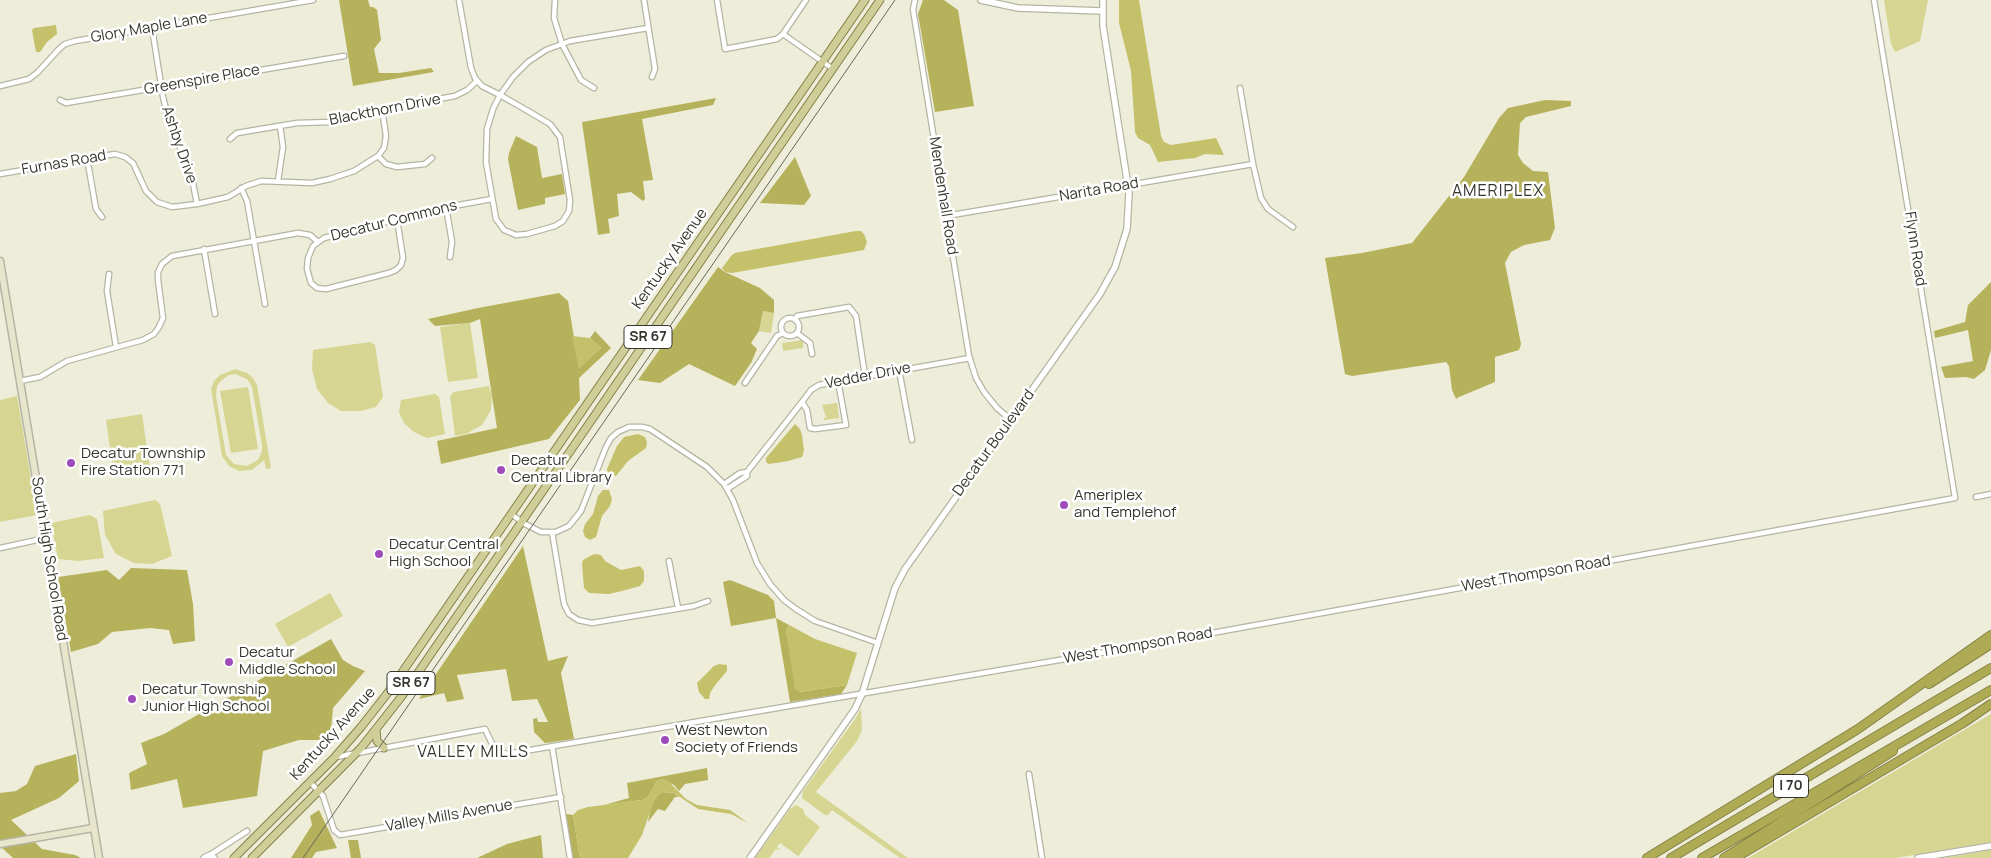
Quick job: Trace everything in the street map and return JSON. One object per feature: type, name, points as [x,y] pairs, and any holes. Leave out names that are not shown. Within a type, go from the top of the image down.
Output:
[{"type":"highway","points":[[1887,710],[1991,635]]},
{"type":"highway","points":[[1647,858],[1842,740],[1991,644]]},
{"type":"highway","points":[[1951,691],[1991,663]]},
{"type":"highway","name":"I 70","points":[[1671,858],[1991,668]]},
{"type":"highway","name":"I 70","points":[[1702,858],[1991,690]]},
{"type":"highway","points":[[1964,723],[1991,704]]},
{"type":"highway","points":[[1735,858],[1991,709]]},
{"type":"highway","points":[[1724,858],[1932,724]]},
{"type":"main road","name":"Kentucky Avenue","points":[[234,858],[334,758],[361,728],[390,690],[866,0]]},
{"type":"main road","name":"Kentucky Avenue","points":[[252,858],[355,754],[418,674],[880,0]]},
{"type":"main road","name":"South High School Road","points":[[0,261],[99,858]]},
{"type":"main road","points":[[376,729],[377,741],[384,748]]},
{"type":"main road","points":[[0,844],[94,828]]},
{"type":"street","name":"Glory Maple Lane","points":[[0,86],[30,79],[65,44],[313,0]]},
{"type":"street","points":[[460,0],[471,70],[477,81],[500,95],[550,124],[558,133],[570,202],[566,216],[561,223],[552,228],[522,235],[513,234],[506,231],[496,219],[486,162],[486,139],[491,114],[500,95],[513,76],[528,62],[546,50],[562,44],[648,28]]},
{"type":"street","points":[[555,0],[554,20],[562,44],[581,80],[594,88]]},
{"type":"street","points":[[644,0],[655,69],[652,77]]},
{"type":"street","points":[[717,0],[725,49],[773,40],[783,34],[806,0]]},
{"type":"street","name":"Mendenhall Road","points":[[915,0],[913,9],[970,358],[983,390],[994,405],[1011,420]]},
{"type":"street","points":[[981,0],[1022,9],[1102,11]]},
{"type":"street","name":"Decatur Boulevard","points":[[750,858],[849,720],[862,694],[895,588],[905,568],[1110,278],[1120,256],[1127,229],[1128,185],[1102,11],[1102,0]]},
{"type":"street","name":"Flynn Road","points":[[1874,0],[1955,498]]},
{"type":"street","name":"Ashby Drive","points":[[152,28],[161,88],[170,124],[192,178],[197,204]]},
{"type":"street","points":[[783,34],[833,69]]},
{"type":"street","name":"Greenspire Place","points":[[60,100],[66,103],[344,56]]},
{"type":"street","name":"Blackthorn Drive","points":[[230,139],[237,133],[297,123],[330,122],[382,109],[456,96],[477,81]]},
{"type":"street","points":[[1240,88],[1253,164],[1264,204],[1293,227]]},
{"type":"street","points":[[382,109],[386,141],[378,156],[386,164],[397,168],[425,164],[432,158]]},
{"type":"street","points":[[278,181],[283,146],[280,126]]},
{"type":"street","name":"Furnas Road","points":[[0,174],[111,154],[125,157],[135,165],[146,191],[156,201],[172,207],[228,197],[241,188],[261,181],[303,184],[327,180],[354,171],[378,156]]},
{"type":"street","points":[[87,158],[96,209],[102,217]]},
{"type":"street","name":"Narita Road","points":[[946,216],[1253,164]]},
{"type":"street","points":[[241,188],[247,201],[265,304]]},
{"type":"street","name":"Decatur Commons","points":[[20,381],[41,376],[67,360],[146,339],[155,333],[159,328],[163,314],[158,276],[164,261],[176,254],[301,233],[310,235],[318,242],[397,219],[446,207],[492,199]]},
{"type":"street","points":[[446,207],[452,242],[450,256]]},
{"type":"street","points":[[318,242],[310,252],[307,267],[310,280],[317,288],[329,289],[390,274],[398,269],[402,259],[397,219]]},
{"type":"street","points":[[204,249],[215,314]]},
{"type":"street","points":[[109,274],[107,292],[116,347]]},
{"type":"street","points":[[795,320],[797,316],[849,307],[856,316],[865,376]]},
{"type":"street","points":[[786,319],[795,320],[799,327],[797,333],[790,337],[783,333],[781,328],[782,322],[786,319]]},
{"type":"street","points":[[745,383],[777,336],[783,333]]},
{"type":"street","points":[[797,333],[810,343],[812,354]]},
{"type":"street","name":"Vedder Drive","points":[[726,487],[740,473],[747,472],[811,390],[818,385],[970,358]]},
{"type":"street","points":[[899,370],[912,440]]},
{"type":"street","points":[[802,402],[807,410],[810,428],[846,425],[838,381]]},
{"type":"street","points":[[511,514],[535,530],[552,532],[565,528],[578,518],[607,444],[618,432],[627,428],[642,427],[654,431],[706,466],[726,487],[736,505],[757,563],[767,580],[782,598],[815,621],[878,643]]},
{"type":"street","points":[[1976,497],[1991,494]]},
{"type":"street","name":"West Thompson Road","points":[[334,758],[485,729],[492,747],[498,752],[507,754],[1124,649],[1955,498]]},
{"type":"street","points":[[552,532],[563,603],[569,614],[579,621],[592,623],[708,601]]},
{"type":"street","points":[[0,548],[46,538]]},
{"type":"street","points":[[669,561],[678,608]]},
{"type":"street","points":[[552,746],[570,858]]},
{"type":"street","points":[[1029,774],[1042,858]]},
{"type":"street","points":[[310,782],[319,791]]},
{"type":"street","name":"Valley Mills Avenue","points":[[319,791],[325,799],[334,830],[337,834],[561,797]]},
{"type":"street","points":[[210,857],[213,851],[247,831]]},
{"type":"street","points":[[1918,858],[1991,846]]},
{"type":"shaded area","points":[[339,0],[368,0],[370,7],[377,10],[381,40],[374,49],[379,73],[399,73],[431,68],[434,72],[353,86]]},
{"type":"shaded area","points":[[923,0],[944,0],[958,10],[974,106],[935,112],[918,14]]},
{"type":"shaded area","points":[[1119,0],[1139,0],[1161,136],[1164,142],[1171,145],[1216,138],[1224,155],[1205,154],[1195,158],[1158,162],[1150,145],[1138,138],[1135,132],[1131,71],[1119,23]]},
{"type":"shaded area","points":[[1884,0],[1928,0],[1920,41],[1895,52],[1891,44]]},
{"type":"shaded area","points":[[56,25],[57,34],[47,42],[40,52],[36,52],[32,30],[34,28]]},
{"type":"shaded area","points":[[716,98],[713,105],[642,119],[653,180],[643,181],[645,199],[643,201],[631,192],[617,194],[619,216],[608,219],[610,233],[598,235],[582,122]]},
{"type":"shaded area","points":[[1545,100],[1571,101],[1571,106],[1526,117],[1520,123],[1518,155],[1523,163],[1533,171],[1548,172],[1555,228],[1550,240],[1524,245],[1511,252],[1505,263],[1521,344],[1519,350],[1495,357],[1495,382],[1456,399],[1452,390],[1449,366],[1446,362],[1352,376],[1345,374],[1325,258],[1412,243],[1464,177],[1499,118],[1508,108]]},
{"type":"shaded area","points":[[516,136],[537,147],[542,178],[562,174],[565,194],[545,198],[545,204],[518,210],[508,159]]},
{"type":"shaded area","points":[[795,157],[811,196],[804,205],[760,203]]},
{"type":"shaded area","points":[[861,231],[864,234],[867,242],[864,250],[732,273],[725,272],[722,268],[735,253]]},
{"type":"shaded area","points":[[718,267],[760,288],[774,300],[774,313],[763,311],[759,331],[751,343],[757,349],[751,363],[735,386],[689,364],[660,383],[638,380]]},
{"type":"shaded area","points":[[1991,282],[1991,350],[1985,370],[1974,379],[1966,377],[1945,378],[1941,367],[1973,361],[1968,330],[1935,338],[1934,331],[1965,322],[1968,305]]},
{"type":"shaded area","points":[[559,293],[568,301],[579,368],[601,348],[590,338],[595,331],[611,348],[579,378],[580,400],[549,439],[441,464],[437,441],[497,428],[480,319],[470,323],[435,326],[428,319]]},
{"type":"shaded area","points":[[763,311],[774,313],[771,333],[759,331]]},
{"type":"shaded area","points":[[470,323],[478,378],[448,382],[440,327]]},
{"type":"shaded area","points":[[572,336],[590,338],[601,348],[579,369]]},
{"type":"shaded area","points":[[803,340],[803,348],[783,351],[782,343]]},
{"type":"shaded area","points":[[370,342],[375,345],[383,397],[376,407],[360,411],[341,411],[328,403],[317,389],[312,369],[313,350]]},
{"type":"shaded area","points":[[235,369],[247,373],[257,385],[271,468],[266,469],[264,460],[252,470],[239,471],[229,466],[222,456],[211,389],[214,381],[220,375]],"holes":[[[235,374],[247,379],[252,387],[262,445],[262,451],[258,460],[247,466],[234,464],[226,455],[216,396],[217,386],[229,375]]]},
{"type":"shaded area","points":[[489,386],[492,396],[491,410],[482,425],[466,434],[455,436],[450,396],[454,392]]},
{"type":"shaded area","points":[[248,387],[258,449],[231,453],[220,391]]},
{"type":"shaded area","points":[[435,394],[439,397],[445,434],[427,438],[414,432],[404,423],[399,412],[401,400]]},
{"type":"shaded area","points":[[17,396],[37,515],[0,522],[0,400]]},
{"type":"shaded area","points":[[837,403],[839,418],[824,420],[826,417],[822,405]]},
{"type":"shaded area","points":[[142,414],[150,469],[114,476],[106,420]]},
{"type":"shaded area","points":[[795,424],[800,429],[802,435],[804,450],[802,457],[769,464],[766,462],[766,458]]},
{"type":"shaded area","points":[[638,434],[645,437],[647,442],[646,448],[628,461],[616,476],[608,474],[607,469],[617,446],[624,437]]},
{"type":"shaded area","points":[[603,490],[609,490],[612,499],[610,506],[602,516],[596,537],[590,540],[585,537],[583,531],[585,524],[593,514],[598,496]]},
{"type":"shaded area","points":[[155,500],[160,504],[172,556],[152,564],[134,563],[116,554],[105,535],[103,511]]},
{"type":"shaded area","points":[[90,515],[97,519],[104,558],[78,561],[58,559],[51,523]]},
{"type":"shaded area","points":[[523,546],[548,661],[568,656],[561,673],[574,739],[545,743],[534,732],[533,719],[537,718],[538,722],[548,722],[537,699],[512,701],[506,669],[457,675],[464,699],[447,702],[444,693],[419,699]]},
{"type":"shaded area","points":[[594,554],[601,555],[605,561],[621,570],[640,566],[644,571],[644,581],[640,586],[609,594],[589,593],[584,588],[582,564],[583,560]]},
{"type":"shaded area","points":[[131,568],[187,570],[193,604],[195,641],[173,644],[169,630],[150,628],[112,632],[98,644],[71,652],[58,577],[107,570],[119,580]]},
{"type":"shaded area","points":[[730,580],[768,595],[774,601],[776,618],[731,626],[723,582]]},
{"type":"shaded area","points":[[330,593],[343,616],[288,647],[275,624]]},
{"type":"shaded area","points":[[776,618],[789,625],[786,631],[799,692],[847,685],[841,694],[790,702]]},
{"type":"shaded area","points":[[789,625],[815,639],[857,653],[847,685],[799,692],[795,689],[786,631]]},
{"type":"shaded area","points":[[331,639],[343,660],[365,671],[333,708],[331,730],[322,740],[299,740],[263,751],[257,796],[183,808],[177,779],[131,790],[129,773],[147,764],[141,743],[164,734]]},
{"type":"shaded area","points":[[719,664],[727,665],[727,671],[710,693],[709,699],[705,699],[699,692],[697,683],[714,666]]},
{"type":"shaded area","points":[[861,709],[862,730],[857,741],[816,792],[908,858],[900,858],[832,810],[828,815],[825,815],[802,798],[803,791]]},
{"type":"shaded area","points":[[1991,714],[1991,842],[1896,858],[1748,858]]},
{"type":"shaded area","points":[[76,754],[79,781],[59,798],[11,820],[42,849],[75,855],[81,858],[13,858],[0,846],[0,793],[16,791],[27,784],[35,766]]},
{"type":"shaded area","points":[[707,768],[708,780],[685,784],[679,791],[674,785],[662,779],[657,781],[648,797],[642,800],[604,805],[629,798],[627,783]]},
{"type":"shaded area","points":[[667,780],[686,799],[697,805],[730,810],[748,823],[731,814],[698,809],[674,793],[663,792],[654,800],[642,835],[628,858],[580,858],[573,815],[578,810],[642,800],[648,797],[657,781]]},
{"type":"shaded area","points":[[663,792],[674,793],[679,797],[675,797],[665,811],[658,809],[648,822],[654,800]]},
{"type":"shaded area","points":[[796,805],[803,809],[805,815],[820,827],[797,858],[798,856],[780,843],[777,847],[780,850],[776,849],[769,858],[755,858],[790,809]]},
{"type":"shaded area","points":[[319,810],[337,848],[316,852],[312,858],[291,858],[312,825],[310,816]]},
{"type":"shaded area","points":[[566,814],[573,815],[580,858],[573,858]]},
{"type":"shaded area","points":[[541,835],[543,858],[477,858],[507,844]]},
{"type":"shaded area","points":[[348,840],[358,840],[361,858],[351,858]]},
{"type":"shaded area","points":[[1991,850],[1991,858],[1945,858]]},
{"type":"railway","points":[[303,858],[895,0]]},
{"type":"place","name":"Decatur Township Fire Station 771","points":[[71,463]]},
{"type":"place","name":"Decatur Central Library","points":[[501,470]]},
{"type":"place","name":"Ameriplex and Templehof","points":[[1064,505]]},
{"type":"place","name":"Decatur Central High School","points":[[379,554]]},
{"type":"place","name":"Decatur Middle School","points":[[229,662]]},
{"type":"place","name":"Decatur Township Junior High School","points":[[132,699]]},
{"type":"place","name":"West Newton Society of Friends","points":[[665,740]]},
{"type":"district","name":"AMERIPLEX","points":[[1498,192]]},
{"type":"district","name":"VALLEY MILLS","points":[[473,753]]}]
